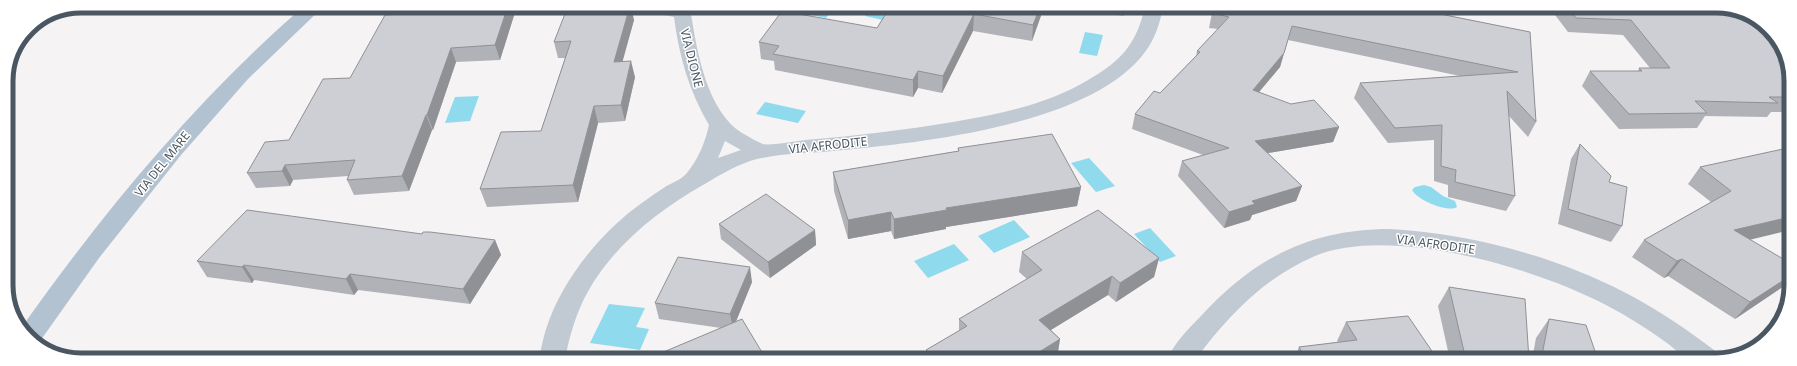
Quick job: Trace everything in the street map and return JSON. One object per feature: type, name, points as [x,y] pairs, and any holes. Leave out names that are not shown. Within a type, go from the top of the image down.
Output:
[{"type":"main road","name":"VIA DEL MARE","points":[[32,332],[81,264],[198,120],[252,62],[307,13]]},
{"type":"street","name":"VIA DIONE","points":[[688,13],[688,54],[694,76],[703,99],[719,125],[734,137],[762,152]]},
{"type":"street","name":"VIA AFRODITE","points":[[554,353],[564,316],[578,285],[607,248],[642,213],[657,201],[732,160],[762,152],[910,136],[994,121],[1053,105],[1091,88],[1131,56],[1139,47],[1149,28],[1153,13]]},
{"type":"street","points":[[694,180],[708,160],[716,139],[719,125]]},
{"type":"street","name":"VIA AFRODITE","points":[[1186,353],[1208,323],[1227,304],[1252,281],[1280,263],[1307,250],[1333,242],[1348,239],[1395,237],[1491,252],[1559,272],[1594,287],[1634,308],[1676,334],[1700,353]]},
{"type":"water","points":[[802,13],[830,13],[826,18]]},
{"type":"water","points":[[867,13],[887,13],[883,20],[865,16]]},
{"type":"water","points":[[1101,13],[1125,13],[1124,16]]},
{"type":"water","points":[[1085,32],[1103,35],[1097,56],[1079,53]]},
{"type":"water","points":[[479,96],[470,121],[445,123],[455,97]]},
{"type":"water","points":[[765,102],[806,111],[798,123],[756,114]]},
{"type":"water","points":[[1089,158],[1115,186],[1096,192],[1071,163]]},
{"type":"water","points":[[1424,185],[1431,187],[1443,196],[1455,201],[1457,207],[1440,207],[1420,198],[1412,190],[1415,187]]},
{"type":"water","points":[[1014,220],[1030,237],[994,253],[978,236]]},
{"type":"water","points":[[1150,228],[1176,256],[1160,262],[1134,234]]},
{"type":"water","points":[[954,244],[969,260],[928,278],[914,261]]},
{"type":"water","points":[[609,304],[645,308],[636,327],[649,329],[640,350],[590,343]]},
{"type":"building","points":[[506,13],[495,45],[451,48],[427,115],[402,176],[347,180],[355,160],[285,165],[282,171],[247,173],[265,142],[289,140],[323,79],[350,78],[385,15]]},
{"type":"building","points":[[565,13],[628,13],[614,62],[631,61],[621,105],[594,106],[573,185],[480,189],[501,132],[541,131],[571,41],[554,42]]},
{"type":"building","points":[[781,13],[793,13],[877,28],[886,13],[1038,13],[1033,25],[974,14],[943,76],[918,71],[913,80],[773,54],[779,46],[759,42]]},
{"type":"building","points":[[1212,13],[1435,13],[1530,32],[1536,122],[1507,91],[1515,196],[1455,182],[1456,170],[1441,166],[1442,125],[1395,128],[1360,83],[1518,72],[1292,26],[1284,53],[1253,90],[1291,104],[1314,100],[1339,127],[1255,141],[1302,186],[1252,201],[1255,204],[1229,212],[1182,161],[1229,148],[1135,114],[1154,91],[1160,93],[1200,52],[1197,51],[1229,17]]},
{"type":"building","points":[[1572,13],[1716,13],[1729,14],[1746,20],[1751,22],[1771,42],[1779,55],[1783,68],[1784,97],[1769,97],[1778,103],[1695,101],[1707,113],[1629,114],[1590,71],[1642,71],[1639,68],[1670,68],[1631,20],[1576,18]]},
{"type":"building","points":[[1052,134],[1081,187],[946,208],[947,210],[894,219],[891,212],[848,220],[833,172],[959,151],[958,148]]},
{"type":"building","points":[[1580,144],[1611,176],[1609,182],[1627,187],[1622,226],[1568,209]]},
{"type":"building","points":[[1784,150],[1784,218],[1734,230],[1784,259],[1784,280],[1750,302],[1682,259],[1677,261],[1644,240],[1731,191],[1700,167]]},
{"type":"building","points":[[766,194],[815,230],[768,262],[719,224]]},
{"type":"building","points":[[247,210],[422,234],[423,232],[430,232],[495,240],[463,289],[350,274],[346,279],[244,265],[242,267],[197,261]]},
{"type":"building","points":[[1098,210],[1159,258],[1120,283],[1112,276],[1039,320],[1060,339],[1038,353],[929,353],[926,350],[967,326],[959,319],[1042,270],[1022,252]]},
{"type":"building","points":[[678,257],[750,267],[730,314],[655,303]]},
{"type":"building","points":[[1449,287],[1525,299],[1529,353],[1464,353]]},
{"type":"building","points":[[1408,316],[1433,353],[1302,353],[1299,347],[1357,340],[1346,322]]},
{"type":"building","points":[[742,319],[762,353],[661,353]]},
{"type":"building","points":[[1549,319],[1586,325],[1596,353],[1542,353]]}]
